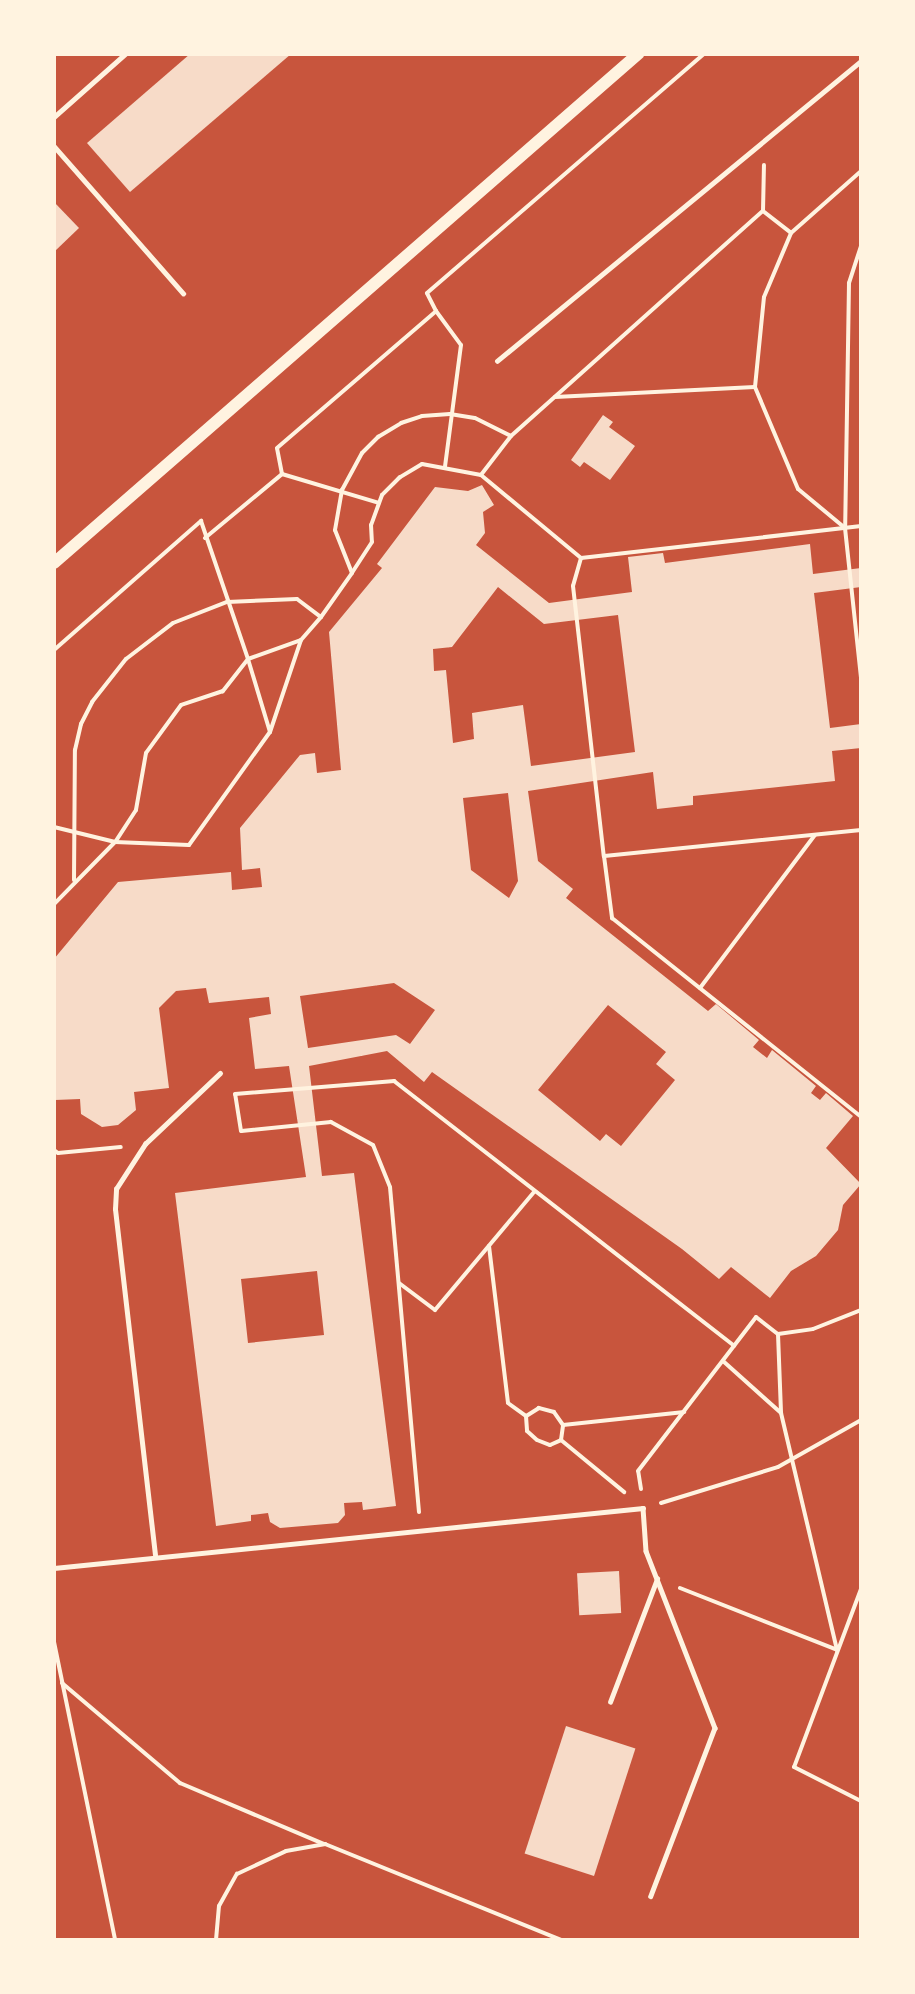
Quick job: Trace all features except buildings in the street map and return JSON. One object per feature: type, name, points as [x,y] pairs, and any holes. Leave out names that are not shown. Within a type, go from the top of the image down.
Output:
[{"type":"main road","points":[[54,563],[638,54]]},
{"type":"lane","points":[[54,117],[125,54]]},
{"type":"lane","points":[[496,361],[861,61]]},
{"type":"lane","points":[[54,146],[183,293]]},
{"type":"lane","points":[[155,1555],[115,1209],[116,1189],[146,1144],[220,1073]]},
{"type":"lane","points":[[54,1568],[155,1555],[643,1508],[646,1551],[715,1728],[651,1896]]},
{"type":"lane","points":[[610,1702],[657,1579]]},
{"type":"path","points":[[445,466],[450,414],[461,345],[436,311],[427,293],[704,54]]},
{"type":"path","points":[[481,475],[511,436],[762,211],[764,165],[773,158]]},
{"type":"path","points":[[845,528],[798,489],[755,387],[764,297],[791,233],[861,171]]},
{"type":"path","points":[[762,211],[791,233]]},
{"type":"path","points":[[861,246],[849,283],[845,528],[861,678]]},
{"type":"path","points":[[282,474],[277,448],[436,311]]},
{"type":"path","points":[[554,397],[755,387]]},
{"type":"path","points":[[352,573],[335,530],[342,490],[362,453],[378,437],[422,416],[450,414],[475,418],[511,436]]},
{"type":"path","points":[[54,827],[115,842],[189,845],[270,732],[301,640],[321,616],[372,542],[371,525],[379,503],[400,477],[422,464],[445,466],[481,475],[581,558],[861,526]]},
{"type":"path","points":[[282,474],[342,490],[379,503]]},
{"type":"path","points":[[205,538],[282,474]]},
{"type":"path","points":[[54,650],[201,521],[270,732]]},
{"type":"path","points":[[581,558],[573,586],[612,918],[861,1117]]},
{"type":"path","points":[[74,880],[72,831],[75,750],[81,724],[92,702],[126,659],[173,623],[227,602],[297,599],[321,616]]},
{"type":"path","points":[[54,904],[74,880],[115,842],[136,810],[146,753],[181,705],[223,691],[248,659],[301,640]]},
{"type":"path","points":[[604,856],[861,830]]},
{"type":"path","points":[[700,988],[816,834]]},
{"type":"path","points":[[420,1530],[390,1187],[373,1146],[330,1122],[241,1131],[236,1094],[394,1081],[734,1347]]},
{"type":"path","points":[[54,1150],[58,1154],[146,1144]]},
{"type":"path","points":[[398,1282],[435,1310],[535,1191]]},
{"type":"path","points":[[489,1246],[508,1403],[526,1416]]},
{"type":"path","points":[[643,1508],[638,1471],[756,1317],[778,1334],[813,1329],[861,1310]]},
{"type":"path","points":[[778,1334],[781,1413],[837,1650]]},
{"type":"path","points":[[723,1361],[781,1413]]},
{"type":"path","points":[[526,1416],[538,1408],[554,1412],[563,1425],[561,1440]]},
{"type":"path","points":[[563,1425],[684,1412]]},
{"type":"path","points":[[526,1416],[527,1431],[537,1440],[550,1445],[561,1440]]},
{"type":"path","points":[[643,1508],[778,1467],[861,1420]]},
{"type":"path","points":[[561,1440],[643,1508]]},
{"type":"path","points":[[657,1579],[837,1650]]},
{"type":"path","points":[[861,1589],[794,1767],[861,1801]]},
{"type":"path","points":[[54,1642],[115,1940]]},
{"type":"path","points":[[63,1683],[180,1783],[562,1940]]},
{"type":"path","points":[[216,1940],[219,1906],[237,1874],[286,1851],[325,1844]]}]
